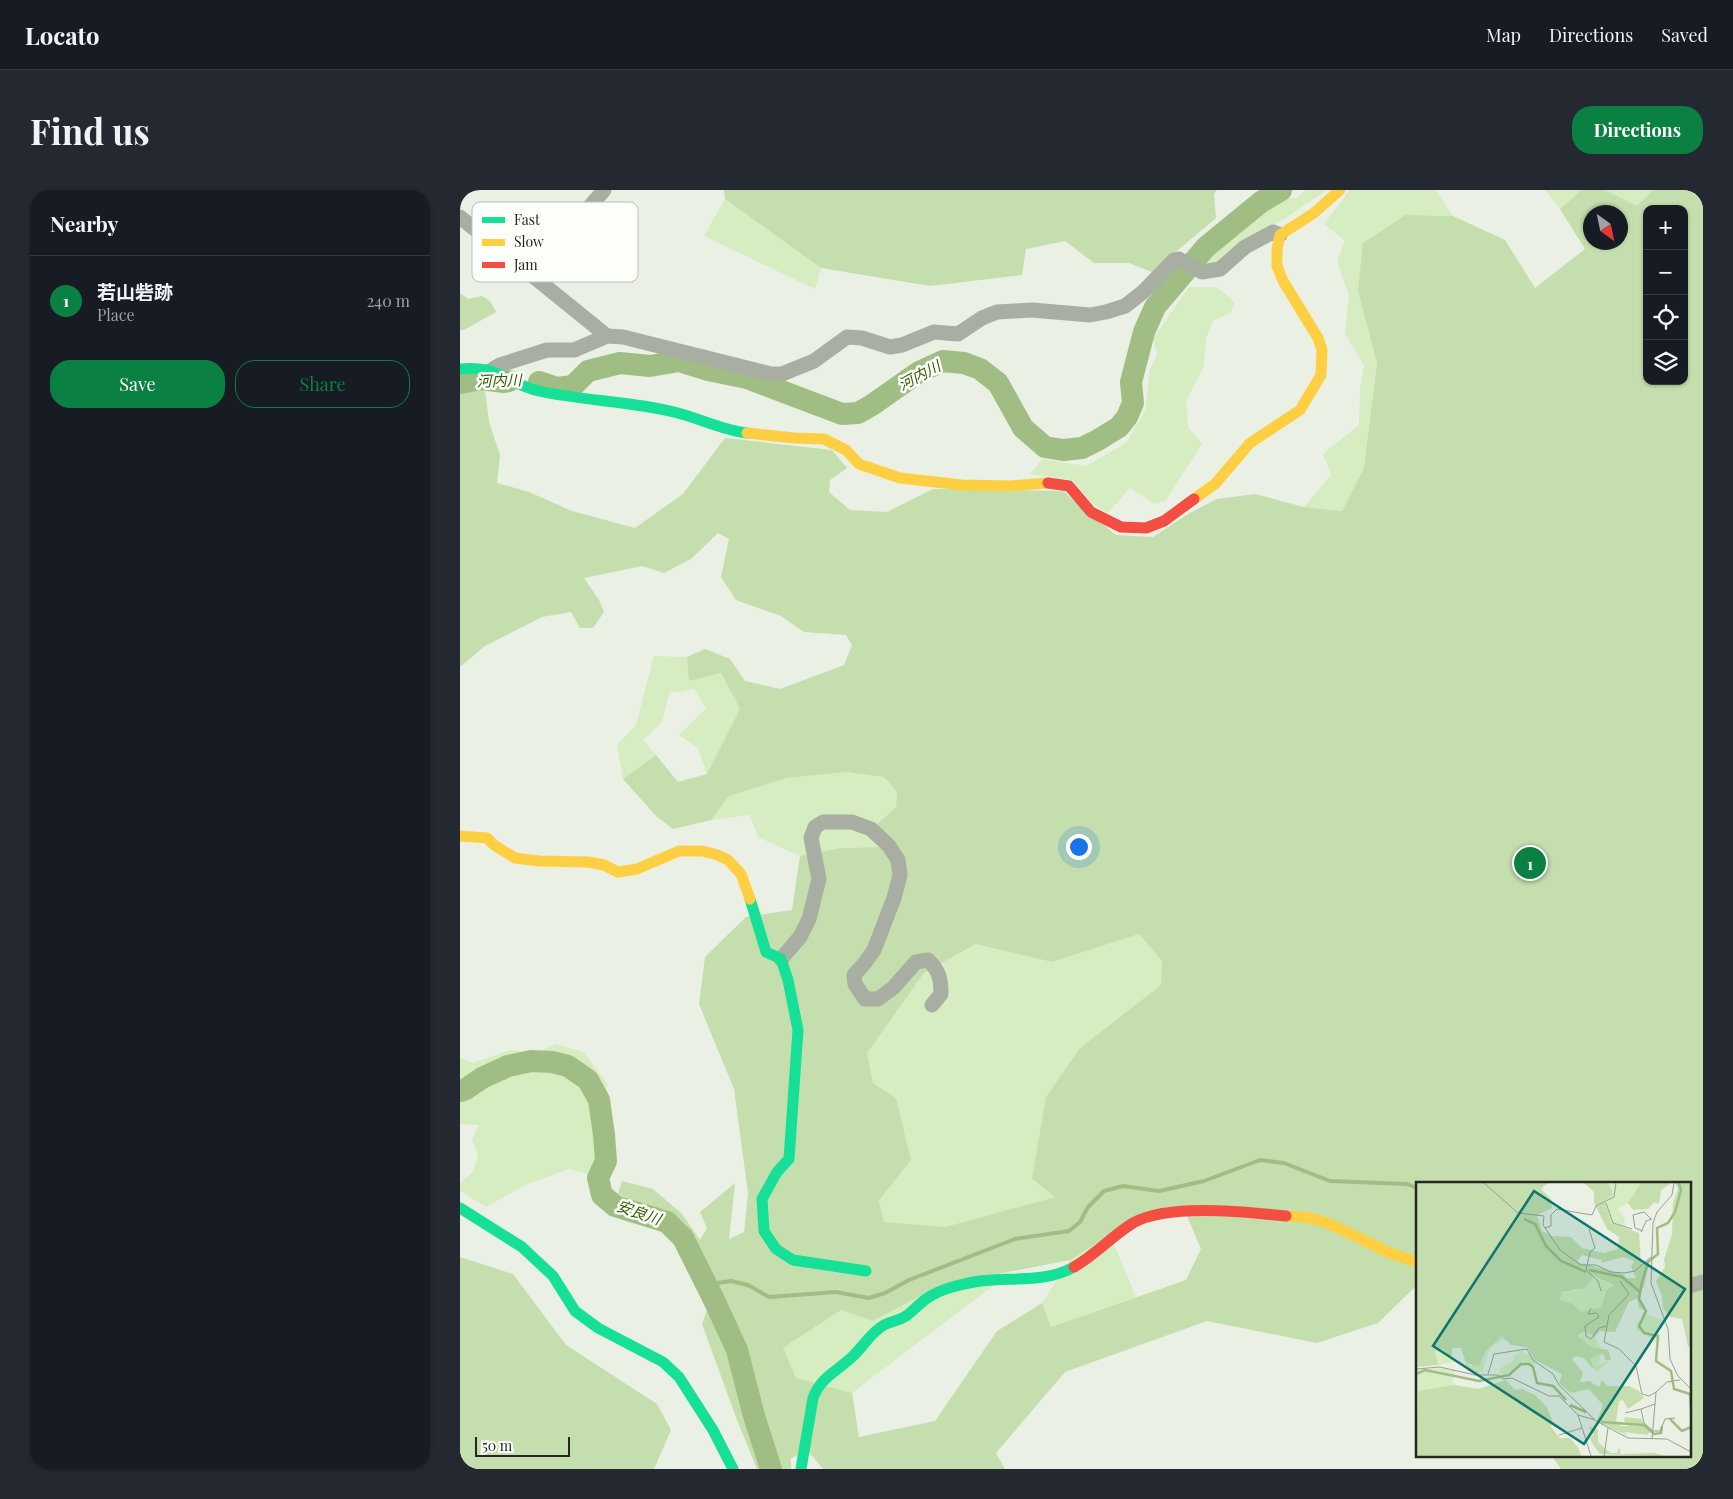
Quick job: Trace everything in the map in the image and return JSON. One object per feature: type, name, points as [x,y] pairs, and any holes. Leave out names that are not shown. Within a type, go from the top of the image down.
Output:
[{"type":"street","points":[[594,202],[604,190]]},
{"type":"street","points":[[460,369],[475,368],[495,373],[516,384],[538,391],[624,402],[675,412],[734,431],[794,438],[824,439],[846,450],[859,464],[900,478],[962,485],[1010,486],[1047,483],[1069,486],[1092,512],[1121,527],[1146,528],[1164,521],[1215,484],[1250,443],[1300,410],[1321,375],[1322,350],[1318,338],[1283,281],[1277,266],[1277,249],[1280,235],[1314,213],[1340,190]]},
{"type":"street","points":[[460,217],[472,227]]},
{"type":"street","points":[[495,373],[500,364],[547,350],[574,350],[606,336],[623,337],[771,374],[782,374],[814,361],[847,337],[862,338],[890,347],[934,332],[958,334],[982,318],[997,312],[1032,310],[1090,315],[1112,310],[1125,306],[1143,292],[1174,260],[1179,259],[1202,272],[1220,269],[1245,247],[1273,232],[1280,235]]},
{"type":"street","points":[[540,282],[606,336]]},
{"type":"street","points":[[781,959],[800,937],[809,919],[819,879],[811,838],[816,827],[823,822],[852,822],[870,829],[889,846],[898,860],[900,875],[894,898],[874,950],[854,974],[855,984],[865,999],[878,999],[893,988],[916,962],[928,960],[937,968],[941,984],[941,994],[932,1006]]},
{"type":"street","points":[[460,836],[487,838],[494,845],[515,858],[539,861],[588,862],[618,872],[637,869],[655,860],[679,852],[702,851],[728,860],[741,874],[766,952],[781,959],[788,980],[798,1030],[789,1159],[777,1172],[762,1199],[764,1231],[776,1248],[793,1260],[866,1271]]},
{"type":"street","points":[[460,1208],[522,1247],[553,1276],[575,1312],[598,1328],[663,1362],[679,1376],[713,1430],[733,1469]]},
{"type":"street","points":[[801,1469],[813,1398],[817,1388],[823,1380],[852,1357],[872,1334],[884,1325],[905,1317],[927,1298],[949,1288],[981,1281],[1018,1280],[1065,1272],[1079,1264],[1134,1223],[1153,1216],[1192,1211],[1210,1211],[1311,1218],[1330,1224],[1390,1253],[1416,1262]]},
{"type":"street","points":[[1690,1286],[1703,1282]]},
{"type":"green space","points":[[724,190],[1217,190],[1214,194],[1216,218],[1152,272],[1129,263],[1094,263],[1065,241],[1026,249],[1022,275],[930,286],[821,268],[725,199]]},
{"type":"green space","points":[[1305,190],[1327,190],[1217,264],[1206,264],[1217,245],[1274,199],[1297,198]]},
{"type":"green space","points":[[1350,190],[1436,190],[1453,216],[1406,215],[1358,291],[1377,363],[1364,468],[1342,511],[1304,507],[1331,475],[1323,454],[1359,425],[1360,389],[1364,365],[1345,334],[1349,295],[1337,261],[1345,241],[1324,224]]},
{"type":"green space","points":[[1545,190],[1582,190],[1560,209]]},
{"type":"green space","points":[[1582,190],[1605,190],[1637,206],[1653,190],[1703,190],[1703,1469],[1561,1469],[1552,1456],[1690,1456],[1690,1182],[1416,1182],[1416,1286],[1378,1323],[1317,1343],[1207,1321],[1065,1372],[996,1453],[1005,1469],[823,1469],[808,1451],[791,1458],[791,1469],[757,1469],[702,1324],[707,1310],[719,1302],[675,1220],[618,1194],[622,1181],[653,1189],[682,1214],[700,1240],[707,1228],[700,1212],[735,1183],[729,1239],[744,1232],[748,1193],[734,1089],[699,1004],[705,957],[746,917],[792,910],[800,856],[840,848],[883,847],[877,824],[896,807],[897,792],[884,777],[846,772],[787,778],[729,796],[711,820],[673,829],[657,817],[623,779],[656,755],[678,782],[707,774],[740,709],[721,673],[689,681],[687,657],[705,649],[730,659],[745,681],[780,689],[844,665],[852,645],[846,635],[804,632],[781,616],[736,600],[721,577],[729,539],[718,533],[691,559],[664,573],[642,566],[584,578],[599,600],[604,612],[593,628],[580,628],[571,612],[542,617],[485,646],[460,667],[460,375],[472,374],[485,391],[489,422],[500,455],[497,483],[529,492],[572,511],[635,528],[683,494],[725,438],[832,450],[847,468],[830,480],[829,492],[850,510],[887,512],[933,489],[1063,491],[1116,535],[1153,537],[1188,514],[1217,499],[1255,494],[1304,507],[1342,511],[1364,468],[1377,363],[1358,291],[1363,243],[1406,215],[1453,216],[1505,240],[1535,288],[1584,250],[1628,250],[1628,205],[1583,205],[1583,246],[1560,209]],"holes":[[[1139,934],[1162,961],[1161,985],[1080,1048],[1046,1097],[1032,1179],[1055,1197],[945,1227],[884,1222],[879,1201],[911,1160],[896,1098],[873,1083],[867,1053],[924,973],[976,944],[1052,962]],[[1145,1212],[1187,1216],[1201,1249],[1186,1280],[1051,1327],[1042,1303],[997,1331],[935,1421],[859,1437],[852,1393],[796,1378],[783,1348],[841,1310],[873,1321],[941,1285],[1070,1260]]]},
{"type":"green space","points":[[1605,190],[1653,190],[1637,206]]},
{"type":"green space","points":[[725,199],[821,268],[815,289],[704,236]]},
{"type":"green space","points":[[1189,287],[1217,287],[1235,303],[1230,313],[1213,321],[1206,339],[1204,366],[1186,401],[1188,427],[1202,444],[1165,501],[1154,504],[1130,488],[1108,513],[1093,504],[1073,480],[1030,474],[1043,459],[1086,466],[1126,443],[1145,411],[1150,370],[1157,355],[1153,339]]},
{"type":"green space","points":[[460,293],[468,299],[482,296],[490,301],[496,312],[464,330],[460,330]]},
{"type":"green space","points":[[654,656],[687,657],[690,681],[721,673],[740,709],[707,774],[698,748],[679,735],[706,708],[694,689],[669,693],[662,722],[643,740],[656,755],[623,779],[617,745],[636,725]]},
{"type":"green space","points":[[846,772],[884,777],[897,792],[896,807],[877,824],[884,847],[840,848],[800,856],[758,837],[750,815],[711,820],[729,796],[787,778]]},
{"type":"green space","points":[[1139,934],[1162,961],[1161,985],[1080,1048],[1032,1179],[1055,1197],[945,1227],[884,1222],[879,1202],[911,1160],[896,1098],[873,1083],[867,1053],[924,973],[977,944],[1052,962]]},
{"type":"green space","points":[[555,1044],[584,1052],[608,1085],[595,1111],[600,1161],[591,1175],[569,1169],[525,1185],[486,1207],[460,1191],[460,1183],[472,1173],[478,1156],[472,1139],[479,1125],[460,1124],[460,1058],[473,1063],[511,1050],[536,1054]]},
{"type":"green space","points":[[1109,1232],[1136,1297],[1051,1327],[1042,1303],[1070,1260]]},
{"type":"green space","points":[[460,1257],[513,1274],[566,1345],[657,1404],[671,1430],[654,1469],[460,1469]]},
{"type":"green space","points":[[1011,1272],[852,1393],[795,1378],[783,1348],[841,1310],[873,1321],[941,1285]]},
{"type":"waterway","name":"河内川","points":[[539,382],[557,388],[573,386],[588,371],[620,363],[650,366],[679,361],[708,370],[747,378],[842,414],[858,413],[919,372],[943,361],[964,363],[980,369],[998,383],[1023,428],[1045,447],[1063,450],[1082,448],[1119,427],[1127,417],[1133,403],[1131,382],[1144,332],[1155,307],[1206,247],[1261,202],[1281,190]]},
{"type":"waterway","name":"河内川","points":[[460,383],[481,379],[509,381]]},
{"type":"waterway","name":"安良川","points":[[460,1091],[508,1066],[531,1061],[552,1062],[568,1066],[588,1080],[599,1100],[604,1135],[606,1161],[598,1178],[602,1195],[615,1206],[667,1222],[683,1238],[737,1350],[754,1416],[771,1469]]},
{"type":"waterway","points":[[706,1283],[731,1281],[748,1285],[769,1297],[836,1292],[869,1298],[885,1293],[909,1280],[1015,1239],[1069,1231],[1080,1222],[1088,1207],[1104,1191],[1123,1186],[1159,1191],[1204,1181],[1260,1160],[1284,1163],[1330,1181],[1407,1184],[1416,1188]]},
{"type":"traffic: fast","points":[[460,369],[475,368],[486,370],[539,391],[657,408],[747,433]]},
{"type":"traffic: fast","points":[[750,899],[766,952],[781,959],[788,980],[798,1030],[789,1159],[777,1172],[762,1199],[764,1231],[776,1249],[793,1260],[866,1271]]},
{"type":"traffic: fast","points":[[460,1208],[522,1247],[553,1276],[575,1311],[598,1328],[663,1362],[679,1377],[713,1430],[733,1469]]},
{"type":"traffic: fast","points":[[801,1469],[813,1398],[816,1391],[879,1328],[901,1319],[932,1295],[952,1287],[980,1281],[1040,1277],[1063,1272],[1074,1267]]},
{"type":"traffic: slow","points":[[1194,499],[1215,484],[1250,443],[1300,410],[1321,375],[1322,350],[1318,338],[1283,281],[1277,266],[1277,249],[1280,235],[1314,213],[1340,190]]},
{"type":"traffic: slow","points":[[747,433],[824,439],[846,450],[859,464],[900,478],[962,485],[1010,486],[1048,483]]},
{"type":"traffic: slow","points":[[460,836],[487,838],[494,845],[515,858],[539,861],[588,862],[604,865],[618,872],[637,869],[679,851],[702,851],[728,860],[741,874],[750,899]]},
{"type":"traffic: slow","points":[[1286,1216],[1311,1218],[1330,1224],[1390,1253],[1416,1262]]},
{"type":"traffic: jam","points":[[1048,483],[1069,486],[1091,512],[1121,527],[1146,528],[1164,521],[1194,499]]},
{"type":"traffic: jam","points":[[1074,1267],[1125,1228],[1148,1217],[1166,1213],[1208,1210],[1286,1216]]},
{"type":"place","name":"若山砦跡","points":[[1530,863]]}]
